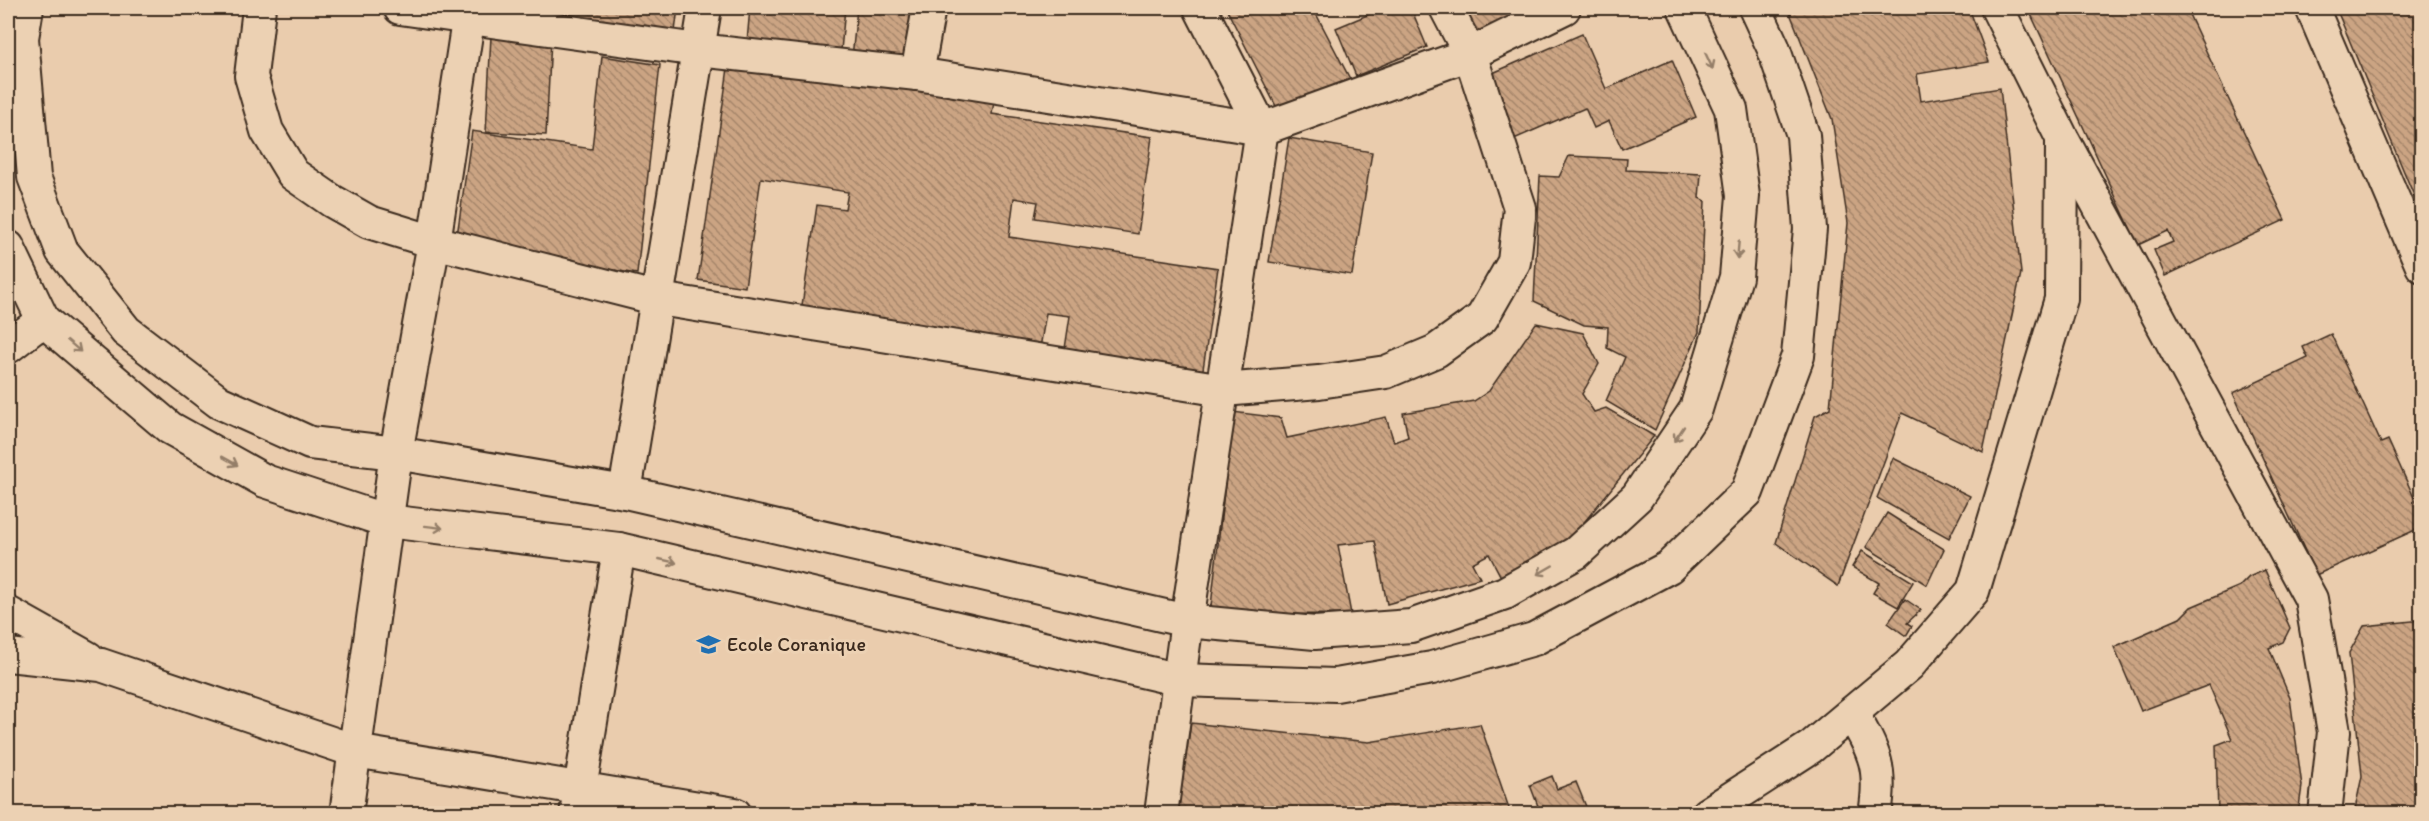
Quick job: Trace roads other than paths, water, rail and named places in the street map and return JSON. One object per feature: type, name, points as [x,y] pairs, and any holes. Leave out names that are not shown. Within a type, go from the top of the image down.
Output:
[{"type":"street","points":[[27,8],[22,38],[34,177],[62,251],[126,331],[219,402],[310,443],[396,453],[625,492],[1187,621],[1315,633],[1411,626],[1505,593],[1566,558],[1576,552],[1637,497],[1696,409],[1736,277],[1743,196],[1731,109],[1684,8]]},
{"type":"street","points":[[260,8],[251,75],[267,131],[293,174],[332,201],[369,222],[434,242],[659,299],[1223,390],[1320,382],[1386,372],[1436,351],[1482,318],[1514,262],[1520,208],[1470,54],[1446,8]]},
{"type":"street","points":[[400,8],[469,13],[698,50],[917,74],[1262,129],[1470,54],[1564,8]]},
{"type":"street","points":[[625,492],[659,299],[705,8]]},
{"type":"street","points":[[917,74],[929,8]]},
{"type":"street","points":[[1161,813],[1187,621],[1262,129],[1200,8]]},
{"type":"street","points":[[8,247],[43,320],[170,428],[266,481],[387,521],[619,549],[1180,680],[1336,685],[1432,668],[1534,639],[1669,567],[1747,492],[1798,356],[1810,229],[1803,135],[1773,47],[1755,8]]},
{"type":"street","points":[[1998,8],[2062,138],[2311,599],[2334,732],[2325,813]]},
{"type":"street","points":[[2312,8],[2421,266]]},
{"type":"street","points":[[346,813],[396,453],[434,242],[469,13]]},
{"type":"street","points":[[1707,813],[1811,747],[1852,713],[1909,665],[1973,591],[2061,299],[2062,138]]},
{"type":"street","points":[[8,347],[43,320]]},
{"type":"street","points":[[578,801],[619,549]]},
{"type":"street","points":[[8,613],[101,665],[355,751],[578,801],[735,813]]},
{"type":"street","points":[[8,655],[101,665]]},
{"type":"street","points":[[1852,713],[1875,754],[1879,789],[1875,813]]},
{"type":"place","name":"Ecole Coranique","points":[[709,644]]}]
